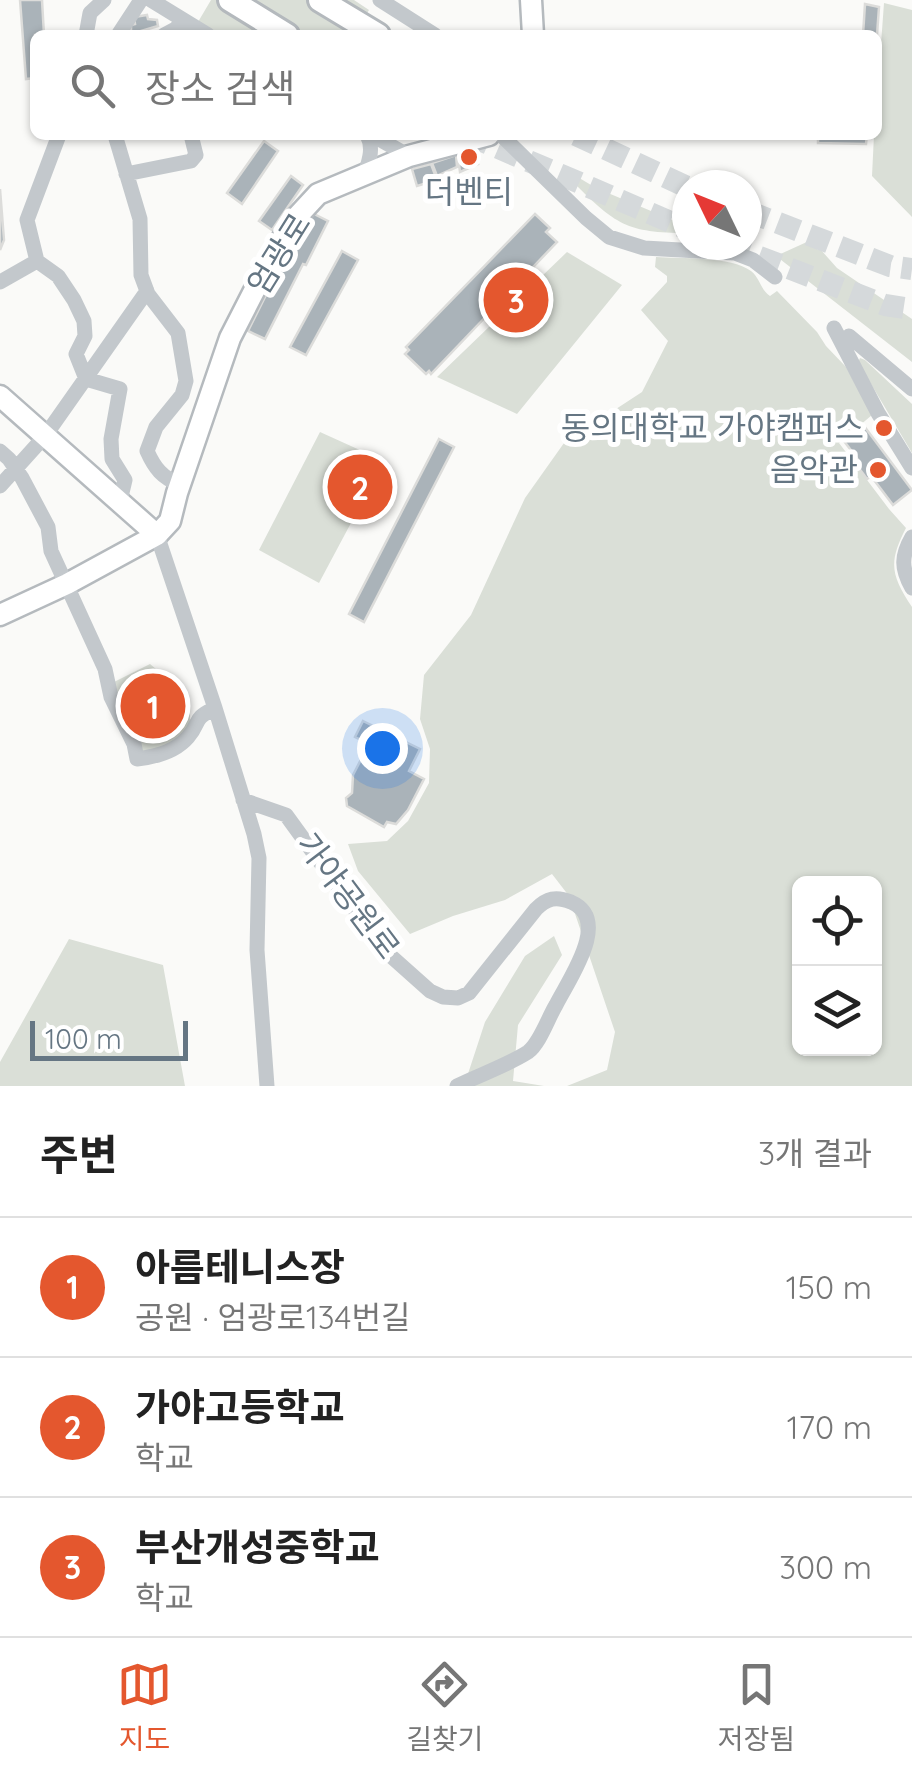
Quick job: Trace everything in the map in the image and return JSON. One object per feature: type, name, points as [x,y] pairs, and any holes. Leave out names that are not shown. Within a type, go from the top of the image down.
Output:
[{"type":"highway","points":[[230,0],[279,30]]},
{"type":"highway","points":[[320,0],[370,30]]},
{"type":"main road","points":[[531,0],[533,30]]},
{"type":"main road","name":"엄광로","points":[[156,535],[170,522],[230,338],[293,221],[318,194],[365,174],[409,156],[485,140]]},
{"type":"main road","name":"가야공원로","points":[[0,396],[156,535]]},
{"type":"main road","points":[[128,508],[164,507],[178,492]]},
{"type":"main road","points":[[0,615],[156,535]]},
{"type":"street","points":[[87,30],[90,13],[104,0]]},
{"type":"street","points":[[121,30],[141,0]]},
{"type":"street","points":[[151,0],[200,30]]},
{"type":"street","points":[[380,0],[428,30]]},
{"type":"street","points":[[173,30],[182,19]]},
{"type":"street","points":[[56,140],[28,220],[37,261],[58,276],[84,322],[85,336],[76,354],[85,378]]},
{"type":"street","points":[[116,140],[140,219],[141,274],[147,291],[178,333],[186,381],[182,395],[156,427],[148,450],[153,464],[178,492]]},
{"type":"street","points":[[126,174],[191,161],[196,155],[192,140]]},
{"type":"street","points":[[365,174],[371,154],[370,140]]},
{"type":"street","points":[[379,140],[409,156]]},
{"type":"street","points":[[502,140],[609,237],[644,248],[735,253],[779,274]]},
{"type":"street","points":[[0,282],[37,261]]},
{"type":"street","points":[[0,486],[45,436],[147,291]]},
{"type":"street","points":[[845,330],[912,376]]},
{"type":"street","points":[[845,330],[912,389]]},
{"type":"street","points":[[845,330],[878,413],[912,468]]},
{"type":"street","points":[[85,378],[120,389],[111,439],[112,459],[125,480],[128,508]]},
{"type":"street","points":[[0,451],[16,469],[48,527],[51,551],[105,668],[111,697],[134,744],[137,759],[154,758],[180,744],[200,716],[215,708]]},
{"type":"street","name":"가야공원로","points":[[156,535],[215,708],[260,858],[256,950],[267,1086]]},
{"type":"street","points":[[912,536],[902,561],[912,588]]},
{"type":"street","name":"가야공원로","points":[[243,800],[286,815],[384,950],[430,992],[443,997],[458,998],[468,993],[546,900],[560,898],[580,906],[587,918],[584,948],[532,1050],[457,1086]]},
{"type":"shaded area","points":[[211,0],[354,0],[369,10],[357,30],[211,30],[198,22]]},
{"type":"shaded area","points":[[884,3],[912,10],[912,217],[872,176],[874,140],[882,140]]},
{"type":"shaded area","points":[[576,176],[672,220],[672,232],[623,223],[601,208],[573,179]]},
{"type":"shaded area","points":[[809,241],[837,268],[912,319],[912,362],[776,256]]},
{"type":"shaded area","points":[[567,252],[622,285],[517,414],[437,377]]},
{"type":"shaded area","points":[[656,257],[719,261],[751,271],[770,296],[777,291],[817,332],[846,367],[872,415],[839,443],[906,528],[896,551],[894,569],[912,607],[912,1086],[567,1086],[607,1070],[615,1032],[569,896],[552,874],[505,900],[410,934],[358,871],[348,844],[387,841],[408,821],[429,783],[430,749],[420,719],[424,675],[471,615],[525,498],[564,443],[642,392],[668,341],[641,310],[667,282],[667,276],[655,267]]},
{"type":"shaded area","points":[[860,358],[912,404],[912,453],[858,362]]},
{"type":"shaded area","points":[[320,432],[384,461],[319,583],[259,550]]},
{"type":"shaded area","points":[[150,664],[180,689],[190,711],[190,727],[179,741],[142,754],[112,683]]},
{"type":"shaded area","points":[[554,936],[562,955],[518,1025],[513,1081],[544,1086],[464,1086],[485,1022],[525,956]]},
{"type":"shaded area","points":[[69,939],[163,965],[185,1086],[0,1086],[0,1062]]},
{"type":"building","points":[[20,0],[42,0],[44,30],[30,30],[30,79],[26,79]]},
{"type":"building","points":[[865,4],[879,7],[877,30],[863,30]]},
{"type":"building","points":[[147,15],[148,19],[157,20],[158,26],[131,30],[134,17]]},
{"type":"building","points":[[818,140],[866,140],[866,144]]},
{"type":"building","points":[[264,141],[278,151],[242,204],[227,193]]},
{"type":"building","points":[[471,149],[478,164],[460,172],[458,157]]},
{"type":"building","points":[[456,155],[457,167],[437,176],[432,163]]},
{"type":"building","points":[[431,164],[437,180],[417,186],[412,169]]},
{"type":"building","points":[[291,176],[303,185],[272,230],[259,221]]},
{"type":"building","points":[[0,189],[4,240],[0,250]]},
{"type":"building","points":[[310,212],[328,221],[265,339],[248,331]]},
{"type":"building","points":[[535,214],[550,228],[546,232],[557,242],[431,374],[426,374],[405,354],[409,350],[406,347]]},
{"type":"building","points":[[342,251],[358,260],[306,355],[290,347]]},
{"type":"building","name":"음악관","points":[[864,426],[912,490],[893,505],[871,476],[867,479],[844,441]]},
{"type":"building","points":[[439,439],[454,447],[364,622],[349,614]]},
{"type":"building","points":[[363,721],[420,749],[409,771],[424,779],[396,824],[387,822],[384,827],[347,806],[353,775],[369,744],[355,737]]},
{"type":"tunnel","points":[[480,140],[672,223]]},
{"type":"tunnel","points":[[587,140],[672,180]]},
{"type":"tunnel","points":[[762,217],[890,266],[912,269]]},
{"type":"tunnel","points":[[762,258],[885,305],[912,309]]},
{"type":"place","name":"더벤티","points":[[469,157]]},
{"type":"place","name":"부산개성중학교","points":[[516,300]]},
{"type":"place","name":"동의대학교 가야캠퍼스","points":[[884,428]]},
{"type":"place","name":"음악관","points":[[878,470]]},
{"type":"place","name":"가야고등학교","points":[[360,487]]},
{"type":"place","name":"아름테니스장","points":[[153,706]]}]
